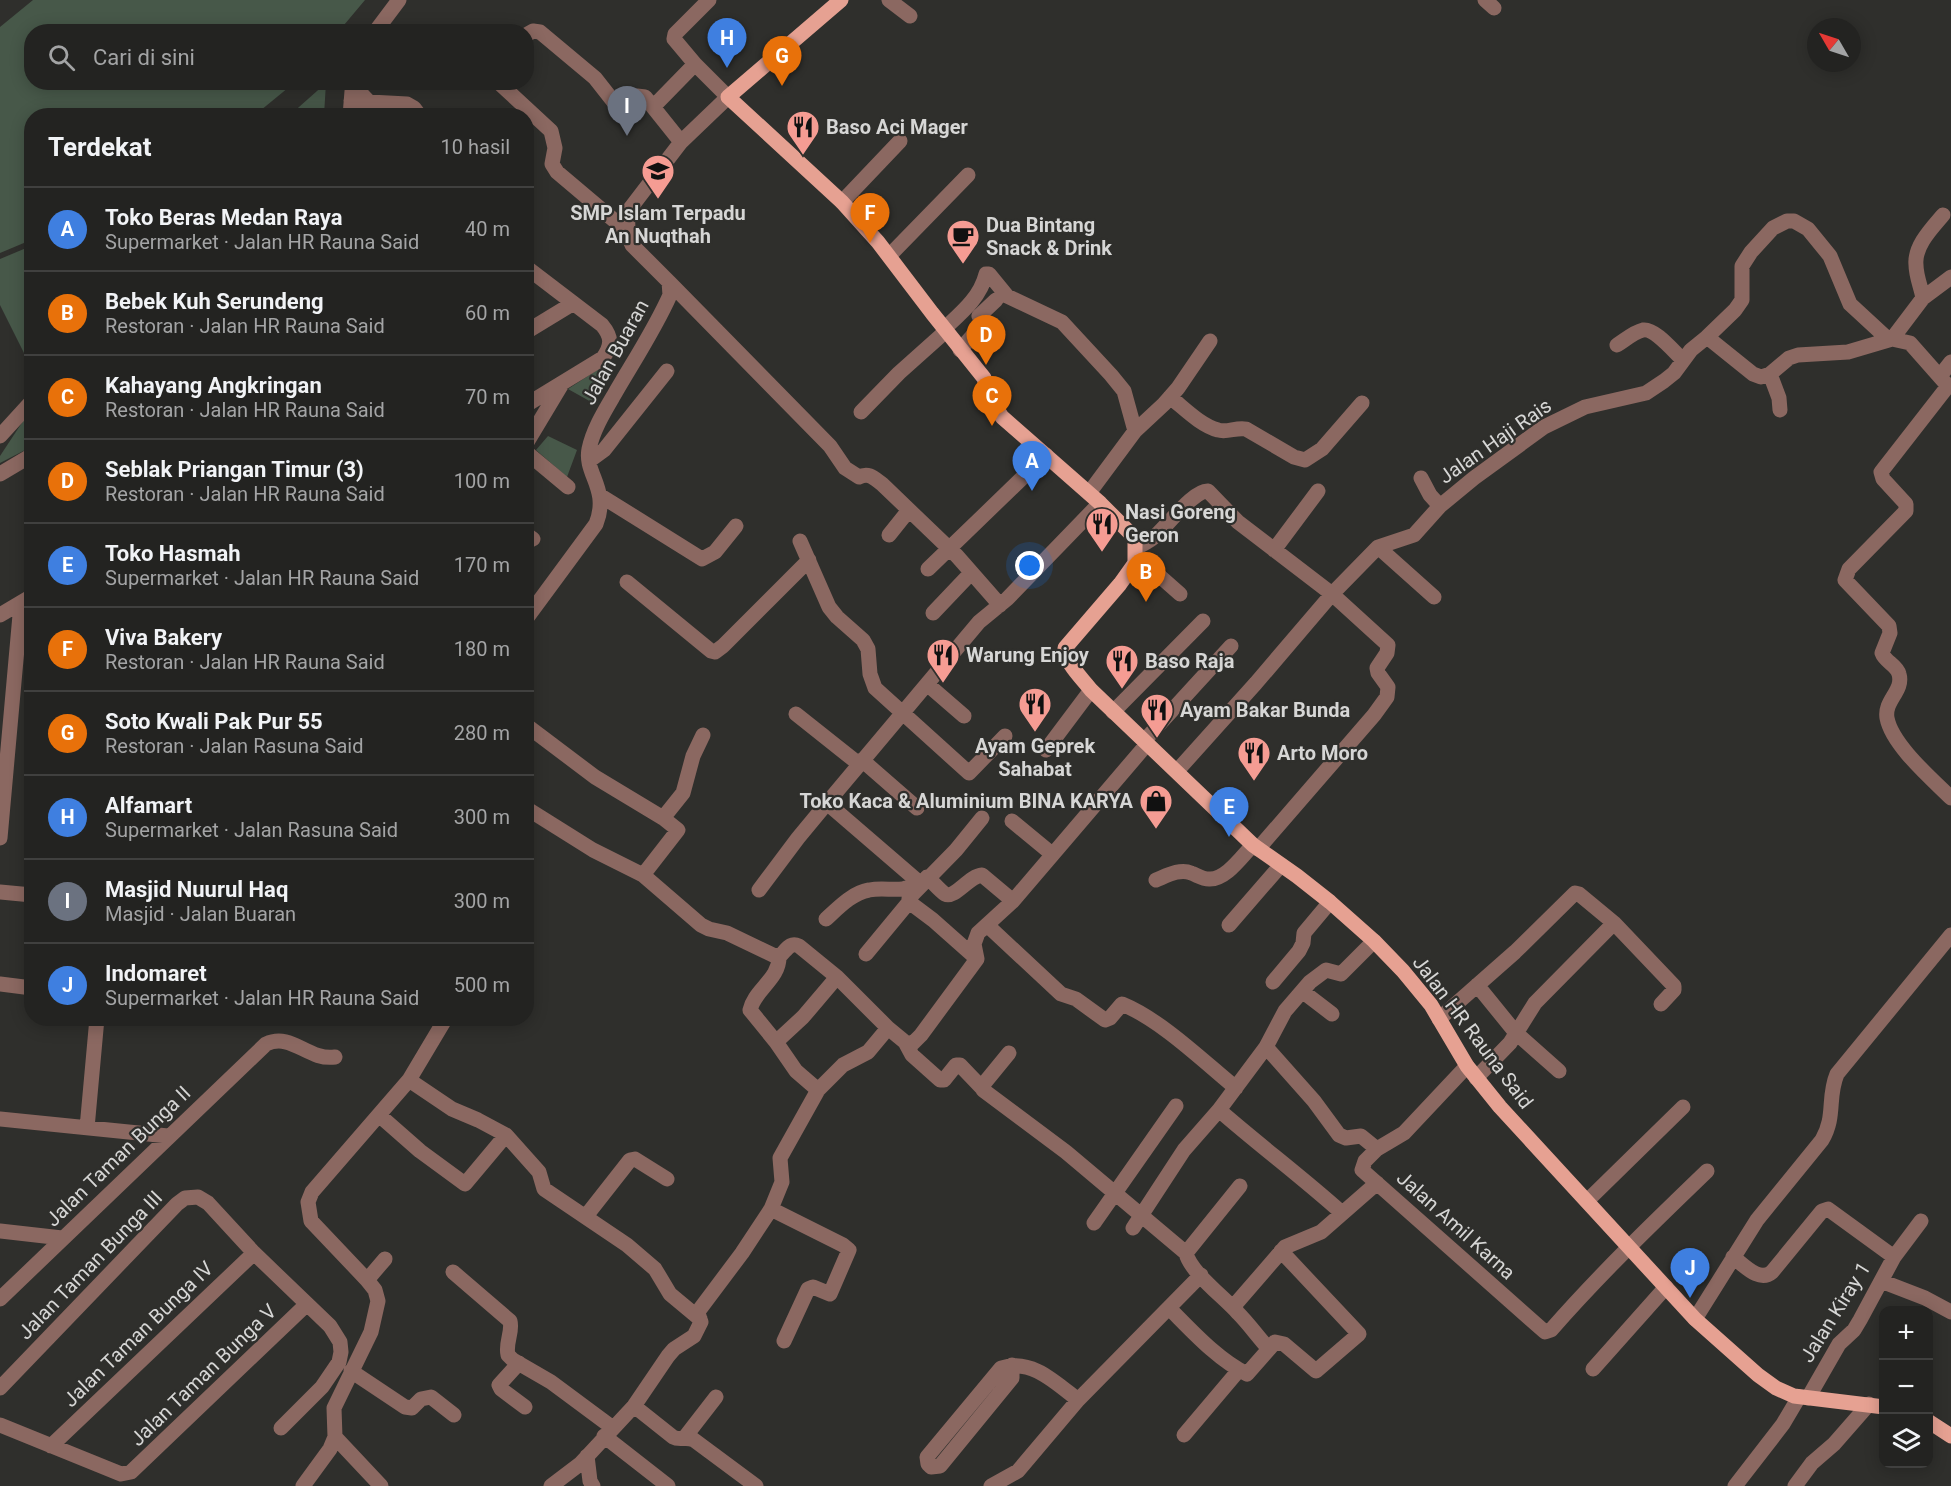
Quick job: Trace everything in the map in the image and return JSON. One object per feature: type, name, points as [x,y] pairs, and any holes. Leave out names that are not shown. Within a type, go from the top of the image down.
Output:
[{"type":"main road","points":[[841,0],[728,97],[842,202],[889,256],[984,378],[990,398],[1002,417],[1095,498],[1131,534],[1135,541],[1136,555]]},
{"type":"main road","name":"Jalan HR Rauna Said","points":[[1136,555],[1120,584],[1065,648],[1068,659],[1091,690],[1255,847],[1330,902],[1374,941],[1411,980],[1440,1018],[1472,1072],[1500,1107],[1695,1319],[1776,1388],[1804,1397],[1876,1405]]},
{"type":"main road","points":[[1933,1424],[1951,1436]]},
{"type":"street","points":[[381,24],[399,0]]},
{"type":"street","points":[[709,0],[674,36],[695,64],[728,97],[681,142],[629,210],[628,232],[632,245],[828,443],[845,468],[859,477],[865,474],[871,475],[949,548],[971,573],[1004,602]]},
{"type":"street","points":[[889,0],[910,16]]},
{"type":"street","points":[[534,30],[540,32],[595,78],[616,106],[623,106],[642,95],[681,142]]},
{"type":"street","points":[[652,107],[695,64]]},
{"type":"street","points":[[507,90],[526,108]]},
{"type":"street","points":[[352,96],[368,108]]},
{"type":"street","points":[[377,108],[407,104],[414,108]]},
{"type":"street","points":[[534,115],[551,131],[555,148],[552,164],[558,172],[628,232]]},
{"type":"street","points":[[842,202],[900,141]]},
{"type":"street","points":[[889,256],[968,175]]},
{"type":"street","points":[[1923,298],[1916,257],[1927,234],[1943,215]]},
{"type":"street","name":"Jalan Haji Rais","points":[[1177,771],[1332,594],[1378,547],[1414,535],[1440,506],[1490,466],[1559,418],[1585,407],[1646,393],[1674,373],[1683,360],[1735,310],[1742,300],[1742,266],[1751,252],[1773,228],[1787,221],[1794,221],[1808,229],[1830,256],[1850,304],[1891,340]]},
{"type":"street","points":[[534,273],[602,325],[611,340],[609,349],[603,358],[534,400]]},
{"type":"street","points":[[861,412],[976,297],[986,274],[989,274],[1007,296],[1062,321],[1124,391],[1135,431]]},
{"type":"street","points":[[1891,340],[1923,298],[1951,278]]},
{"type":"street","name":"Jalan Buaran","points":[[589,461],[588,452],[597,426],[665,306],[671,289],[669,282]]},
{"type":"street","points":[[960,350],[982,324],[979,316],[996,300]]},
{"type":"street","points":[[534,327],[572,304]]},
{"type":"street","points":[[1617,345],[1640,331],[1647,330],[1654,333],[1683,360]]},
{"type":"street","points":[[1707,338],[1757,376],[1770,374],[1790,358],[1798,355],[1848,352],[1891,340],[1910,343],[1948,386],[1881,472],[1883,479],[1906,504],[1906,512],[1849,569],[1844,577],[1846,583],[1889,626],[1890,633],[1882,653],[1883,657],[1898,670],[1900,684],[1890,699],[1887,719],[1916,763],[1951,798]]},
{"type":"street","points":[[759,890],[798,838],[980,622],[1004,602],[1095,498],[1135,431],[1170,397],[1210,341]]},
{"type":"street","points":[[1940,376],[1951,362]]},
{"type":"street","points":[[534,608],[596,524],[600,515],[601,496],[589,461],[604,450],[667,371]]},
{"type":"street","points":[[1770,374],[1779,398],[1780,410]]},
{"type":"street","points":[[534,431],[564,381]]},
{"type":"street","points":[[1170,397],[1201,421],[1218,430],[1239,427],[1246,429],[1294,458],[1305,460],[1322,449],[1362,402]]},
{"type":"street","points":[[0,436],[24,410]]},
{"type":"street","points":[[928,569],[1046,455]]},
{"type":"street","points":[[534,459],[568,487]]},
{"type":"street","points":[[0,474],[24,460]]},
{"type":"street","points":[[1421,478],[1430,495],[1440,506]]},
{"type":"street","points":[[1156,880],[1181,871],[1209,880],[1224,874],[1255,847],[1374,715],[1389,691],[1377,668],[1387,653],[1388,645],[1332,594],[1238,522],[1211,493],[1204,491],[1198,494],[1136,555],[1180,594]]},
{"type":"street","points":[[1274,550],[1318,491]]},
{"type":"street","points":[[601,496],[702,559],[715,552],[736,526]]},
{"type":"street","points":[[889,535],[909,510]]},
{"type":"street","points":[[800,541],[829,607],[863,640],[868,649],[870,674],[875,688],[969,773],[1005,735]]},
{"type":"street","points":[[1378,547],[1434,597]]},
{"type":"street","points":[[627,582],[715,652],[809,560]]},
{"type":"street","points":[[933,613],[971,573]]},
{"type":"street","points":[[0,615],[24,601]]},
{"type":"street","points":[[0,838],[24,618]]},
{"type":"street","points":[[1113,712],[1203,621]]},
{"type":"street","points":[[905,1042],[912,1044],[921,1035],[977,959],[975,937],[1013,901],[1231,646]]},
{"type":"street","points":[[927,684],[964,716]]},
{"type":"street","points":[[1046,750],[1091,690]]},
{"type":"street","points":[[796,714],[861,762],[916,808]]},
{"type":"street","points":[[534,731],[595,777],[663,818],[678,830],[643,875]]},
{"type":"street","points":[[663,818],[683,793],[693,756],[703,735]]},
{"type":"street","points":[[827,803],[923,881],[945,894],[955,893],[970,878],[982,875],[1013,901]]},
{"type":"street","points":[[534,813],[592,850],[643,875],[701,925],[727,933],[769,954],[779,956]]},
{"type":"street","points":[[866,954],[909,902],[912,894],[956,850],[981,818]]},
{"type":"street","points":[[1012,821],[1052,854]]},
{"type":"street","points":[[1229,925],[1281,865]]},
{"type":"street","points":[[826,919],[848,899],[863,891],[905,890],[923,881]]},
{"type":"street","points":[[0,892],[24,894]]},
{"type":"street","points":[[1440,1018],[1515,952],[1575,892],[1614,923],[1674,986],[1674,990],[1661,1004]]},
{"type":"street","points":[[909,902],[977,959]]},
{"type":"street","points":[[1273,982],[1299,951],[1304,933],[1330,902]]},
{"type":"street","points":[[1266,1047],[1314,1101],[1339,1135],[1346,1138],[1361,1136],[1377,1149],[1404,1133],[1472,1072],[1501,1053],[1541,996],[1614,923]]},
{"type":"street","points":[[987,925],[1061,994],[1073,997],[1105,1020],[1110,1018],[1122,1004],[1138,1011],[1236,1088]]},
{"type":"street","points":[[1695,1319],[1733,1257],[1773,1199],[1828,1130],[1831,1122],[1832,1091],[1837,1074],[1950,936]]},
{"type":"street","points":[[1136,1221],[1184,1150],[1219,1110],[1266,1047],[1280,1018],[1302,991],[1326,970],[1341,974],[1374,941]]},
{"type":"street","points":[[779,956],[789,946],[795,945],[837,977],[905,1042],[912,1055],[939,1080],[944,1080],[956,1065],[960,1065],[982,1088],[1066,1152],[1114,1193],[1136,1221],[1186,1253],[1188,1260],[1269,1349]]},
{"type":"street","points":[[779,956],[780,963],[776,971],[752,1003],[750,1010],[796,1071],[818,1090]]},
{"type":"street","points":[[776,1042],[803,1017],[837,977]]},
{"type":"street","points":[[0,984],[24,987]]},
{"type":"street","points":[[1477,986],[1516,1033],[1559,1071]]},
{"type":"street","points":[[1302,991],[1332,1014]]},
{"type":"street","points":[[87,1128],[96,1026]]},
{"type":"street","points":[[303,1486],[324,1459],[335,1437],[334,1408],[371,1332],[378,1301],[375,1290],[367,1280],[311,1221],[308,1202],[312,1192],[409,1080],[441,1026]]},
{"type":"street","points":[[551,1486],[587,1456],[634,1406],[671,1352],[694,1336],[700,1325],[700,1309],[742,1253],[771,1209],[782,1182],[780,1158],[818,1090],[843,1065],[868,1052],[888,1028]]},
{"type":"street","name":"Jalan Taman Bunga II","points":[[0,1299],[266,1044],[274,1041],[287,1041],[321,1058],[335,1057]]},
{"type":"street","points":[[982,1088],[1009,1053]]},
{"type":"street","points":[[409,1080],[452,1109],[506,1135],[539,1172],[544,1189],[627,1245],[652,1266],[670,1294],[700,1319]]},
{"type":"street","points":[[1094,1223],[1176,1106]]},
{"type":"street","points":[[1587,1201],[1683,1107]]},
{"type":"street","points":[[1219,1110],[1248,1136],[1299,1174],[1342,1213]]},
{"type":"street","points":[[379,1115],[420,1151],[465,1184],[506,1135]]},
{"type":"street","points":[[0,1119],[168,1136]]},
{"type":"street","name":"Jalan Amil Karna","points":[[1377,1149],[1365,1161],[1362,1170],[1545,1332],[1551,1330],[1578,1299],[1629,1249]]},
{"type":"street","points":[[586,1216],[632,1159],[667,1179]]},
{"type":"street","points":[[1629,1249],[1707,1171]]},
{"type":"street","points":[[1233,1307],[1281,1251],[1290,1244],[1321,1232],[1377,1184]]},
{"type":"street","points":[[1186,1253],[1240,1186]]},
{"type":"street","name":"Jalan Taman Bunga III","points":[[0,1388],[185,1198],[198,1197],[207,1203],[254,1253]]},
{"type":"street","points":[[771,1209],[843,1245],[849,1251],[830,1294],[813,1287],[808,1289],[783,1341]]},
{"type":"street","points":[[1733,1257],[1760,1276],[1768,1275],[1822,1211],[1827,1209],[1894,1257]]},
{"type":"street","name":"Jalan Kiray 1","points":[[1735,1486],[1804,1397],[1839,1344],[1854,1330],[1894,1257],[1922,1221]]},
{"type":"street","points":[[0,1231],[62,1238]]},
{"type":"street","points":[[1169,1308],[1213,1350],[1239,1370],[1249,1373],[1275,1342],[1284,1344],[1316,1371],[1359,1334],[1281,1251]]},
{"type":"street","points":[[254,1253],[330,1326],[340,1342],[339,1362],[322,1387],[281,1428]]},
{"type":"street","name":"Jalan Taman Bunga IV","points":[[51,1446],[254,1253]]},
{"type":"street","points":[[367,1280],[385,1259]]},
{"type":"street","points":[[453,1272],[510,1321],[507,1340],[508,1355],[551,1382],[668,1486]]},
{"type":"street","points":[[991,1486],[1018,1471],[1078,1400],[1201,1275]]},
{"type":"street","points":[[1881,1281],[1924,1298],[1951,1312]]},
{"type":"street","points":[[1593,1369],[1666,1287]]},
{"type":"street","name":"Jalan Taman Bunga V","points":[[51,1446],[121,1474],[135,1470],[307,1304]]},
{"type":"street","points":[[519,1363],[499,1385],[525,1407]]},
{"type":"street","points":[[1012,1365],[1012,1378],[940,1466],[931,1467],[926,1460],[927,1457],[1000,1368],[1012,1365],[1045,1374],[1078,1400]]},
{"type":"street","points":[[1185,1435],[1239,1370]]},
{"type":"street","points":[[351,1371],[405,1407],[412,1408],[421,1399],[431,1397],[454,1415]]},
{"type":"street","points":[[685,1437],[716,1397]]},
{"type":"street","points":[[1795,1486],[1812,1463],[1876,1405]]},
{"type":"street","points":[[634,1406],[673,1437],[694,1440],[756,1486]]},
{"type":"street","points":[[0,1425],[51,1446]]},
{"type":"street","points":[[335,1437],[381,1486]]},
{"type":"street","points":[[587,1456],[590,1481],[593,1486]]},
{"type":"green space","points":[[33,0],[365,0],[345,24],[24,24],[24,90],[285,90],[264,108],[24,108],[24,243],[0,253],[0,27]]},
{"type":"green space","points":[[318,90],[326,90],[324,108],[298,108]]},
{"type":"green space","points":[[24,249],[24,353],[0,305],[0,259]]},
{"type":"green space","points":[[611,361],[593,403],[568,389]]},
{"type":"green space","points":[[24,420],[24,451],[0,463],[0,456]]},
{"type":"green space","points":[[548,436],[577,450],[567,477],[536,450]]},
{"type":"place","name":"Alfamart","points":[[727,68]]},
{"type":"place","name":"Soto Kwali Pak Pur 55","points":[[782,86]]},
{"type":"place","name":"Masjid Nuurul Haq","points":[[627,136]]},
{"type":"place","name":"Baso Aci Mager","points":[[803,156]]},
{"type":"place","name":"SMP Islam Terpadu An Nuqthah","points":[[658,200]]},
{"type":"place","name":"Viva Bakery","points":[[870,243]]},
{"type":"place","name":"Dua Bintang Snack & Drink","points":[[963,265]]},
{"type":"place","name":"Seblak Priangan Timur (3)","points":[[986,365]]},
{"type":"place","name":"Kahayang Angkringan","points":[[992,426]]},
{"type":"place","name":"Toko Beras Medan Raya","points":[[1032,491]]},
{"type":"place","name":"Nasi Goreng Geron","points":[[1102,553]]},
{"type":"place","name":"Bebek Kuh Serundeng","points":[[1146,602]]},
{"type":"place","name":"Warung Enjoy","points":[[943,684]]},
{"type":"place","name":"Baso Raja","points":[[1122,690]]},
{"type":"place","name":"Ayam Geprek Sahabat","points":[[1035,733]]},
{"type":"place","name":"Ayam Bakar Bunda","points":[[1157,739]]},
{"type":"place","name":"Arto Moro","points":[[1254,782]]},
{"type":"place","name":"Toko Kaca & Aluminium BINA KARYA","points":[[1156,830]]},
{"type":"place","name":"Toko Hasmah","points":[[1229,837]]},
{"type":"place","name":"Indomaret","points":[[1690,1298]]}]
